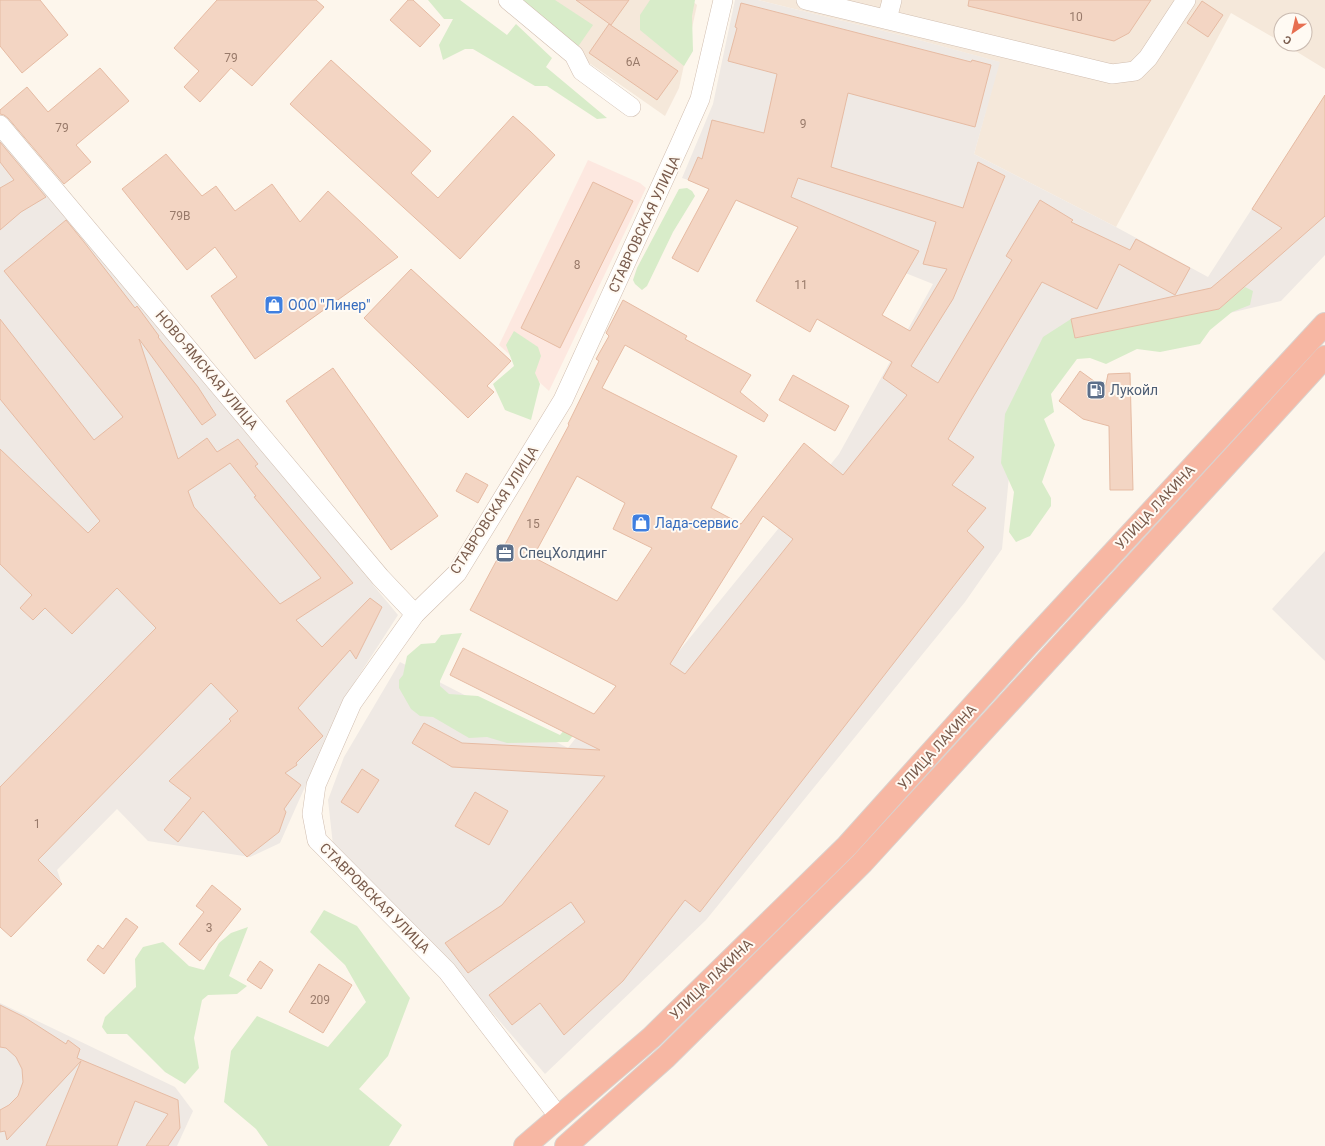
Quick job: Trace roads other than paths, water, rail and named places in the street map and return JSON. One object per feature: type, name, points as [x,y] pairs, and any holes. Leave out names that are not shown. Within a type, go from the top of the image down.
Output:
[{"type":"highway","name":"УЛИЦА ЛАКИНА","points":[[525,1146],[652,1036],[848,846],[1026,646],[1325,324]]},
{"type":"highway","name":"УЛИЦА ЛАКИНА","points":[[566,1146],[666,1057],[862,863],[1324,359]]},
{"type":"street","points":[[508,0],[574,55],[582,71],[631,107]]},
{"type":"street","name":"СТАВРОВСКАЯ УЛИЦА","points":[[559,1117],[446,971],[317,840],[312,814],[316,785],[352,703],[415,614],[457,573],[563,400],[700,99],[724,0]]},
{"type":"street","points":[[806,0],[1112,74],[1134,71],[1148,58],[1186,0]]},
{"type":"street","points":[[887,19],[892,0]]},
{"type":"street","name":"НОВО-ЯМСКАЯ УЛИЦА","points":[[0,125],[380,577],[415,614]]},
{"type":"place","name":"ООО \"Линер\"","points":[[274,305]]},
{"type":"place","name":"Лукойл","points":[[1096,390]]},
{"type":"place","name":"Лада-сервис","points":[[641,523]]},
{"type":"place","name":"СпецХолдинг","points":[[505,553]]}]
